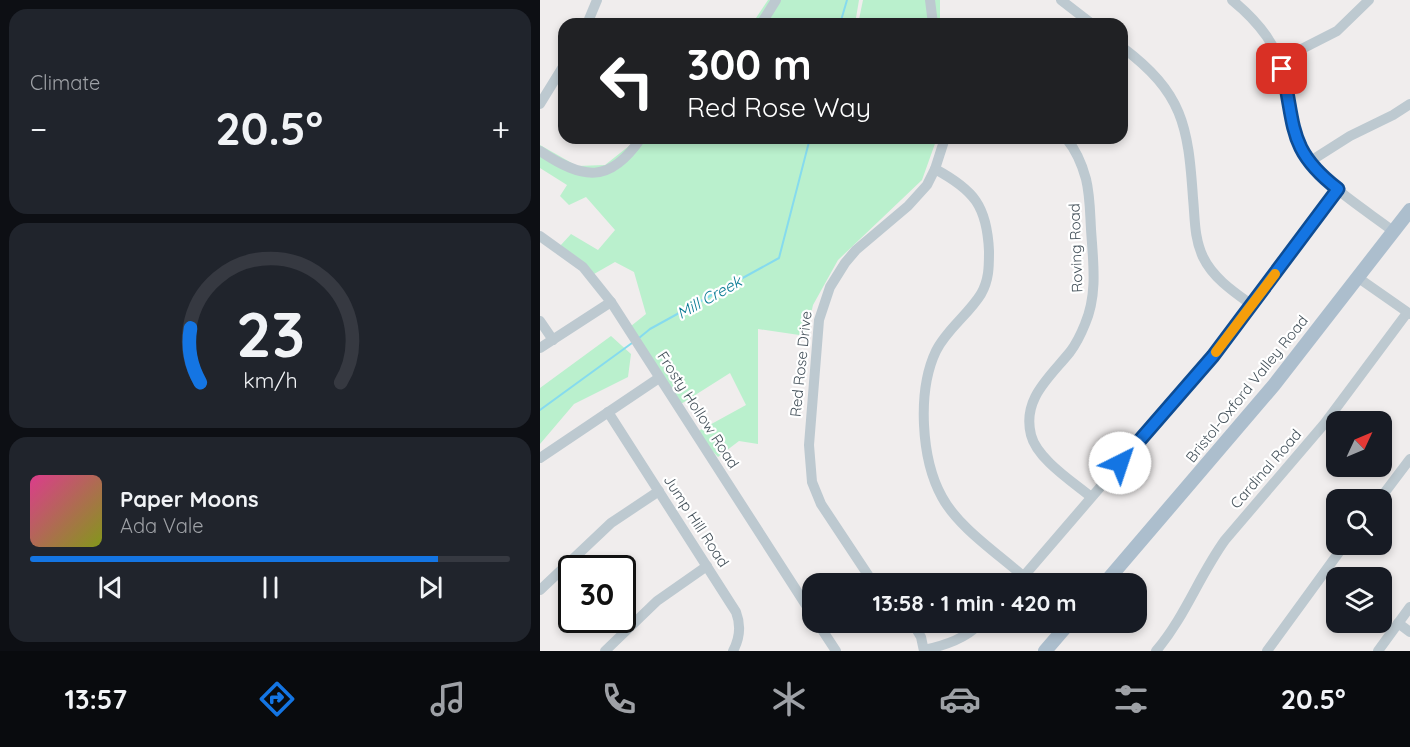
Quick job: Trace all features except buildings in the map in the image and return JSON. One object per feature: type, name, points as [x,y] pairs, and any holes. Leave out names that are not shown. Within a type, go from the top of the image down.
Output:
[{"type":"main road","name":"Bristol-Oxford Valley Road","points":[[1114,573],[1239,428],[1410,210]]},
{"type":"main road","points":[[1045,651],[1061,633]]},
{"type":"street","points":[[590,18],[597,0]]},
{"type":"street","points":[[765,18],[776,0]]},
{"type":"street","points":[[930,0],[932,18]]},
{"type":"street","points":[[1061,0],[1084,18]]},
{"type":"street","points":[[1232,0],[1260,26],[1274,46],[1286,82],[1292,127],[1309,162],[1338,189],[1393,231]]},
{"type":"street","points":[[1280,60],[1337,31],[1370,0]]},
{"type":"street","points":[[1128,51],[1162,83],[1184,126],[1190,156],[1196,234],[1203,258],[1220,280],[1252,305]]},
{"type":"street","points":[[540,104],[558,75]]},
{"type":"street","points":[[1309,162],[1350,136],[1410,104]]},
{"type":"street","points":[[540,151],[575,171],[596,172],[618,166],[637,144]]},
{"type":"street","name":"Red Rose Drive","points":[[867,573],[821,504],[812,482],[808,445],[819,320],[830,287],[845,264],[856,250],[920,193],[935,170],[943,144]]},
{"type":"street","name":"Roving Road","points":[[1069,144],[1081,165],[1089,196],[1094,268],[1093,300],[1077,343],[1045,380],[1033,399],[1029,414],[1034,443],[1044,456],[1091,497]]},
{"type":"street","points":[[935,170],[964,187],[982,211],[988,232],[989,266],[988,278],[979,297],[948,332],[932,362],[927,380],[925,404],[927,455],[936,486],[951,511],[1013,573]]},
{"type":"street","points":[[1026,573],[1195,379],[1338,189]]},
{"type":"street","name":"Frosty Hollow Road","points":[[540,236],[583,267],[611,302],[802,599]]},
{"type":"street","points":[[1357,276],[1408,314]]},
{"type":"street","points":[[540,348],[611,302]]},
{"type":"street","name":"Cardinal Road","points":[[1156,651],[1177,624],[1212,557],[1224,540],[1326,423],[1408,314]]},
{"type":"street","points":[[540,321],[553,340]]},
{"type":"street","points":[[540,458],[659,378]]},
{"type":"street","name":"Jump Hill Road","points":[[608,412],[733,605],[739,620],[739,635],[733,651]]},
{"type":"street","points":[[1387,489],[1410,459]]},
{"type":"street","points":[[540,590],[611,523],[659,491]]},
{"type":"street","points":[[1267,651],[1337,555]]},
{"type":"street","points":[[605,651],[657,601],[707,566]]},
{"type":"street","points":[[1378,651],[1410,607]]},
{"type":"street","points":[[1398,623],[1410,632]]},
{"type":"street","points":[[824,633],[836,651]]},
{"type":"street","points":[[919,633],[924,650],[942,646],[968,633]]},
{"type":"green space","points":[[768,0],[859,0],[856,18],[756,18]]},
{"type":"green space","points":[[863,0],[940,0],[940,18],[859,18]]},
{"type":"green space","points":[[631,144],[935,144],[922,180],[838,260],[813,305],[806,336],[758,329],[758,444],[739,441],[718,457],[695,433],[746,405],[730,373],[681,404],[631,326],[646,314],[634,272],[615,262],[594,274],[560,246],[571,234],[598,250],[615,230],[586,197],[569,205],[560,196],[567,185],[540,168],[540,145],[577,166],[605,165]]},
{"type":"green space","points":[[611,336],[631,354],[628,377],[574,404],[540,444],[540,388]]},
{"type":"waterway","name":"Mill Creek","points":[[842,18],[847,0]]},
{"type":"waterway","name":"Mill Creek","points":[[639,338],[650,329],[779,258],[808,144]]},
{"type":"waterway","name":"Mill Creek","points":[[540,410],[632,343]]},
{"type":"slow traffic","points":[[1216,352],[1275,274]]},
{"type":"route","points":[[1120,463],[1195,379],[1338,189],[1309,162],[1296,138],[1282,69]]}]
